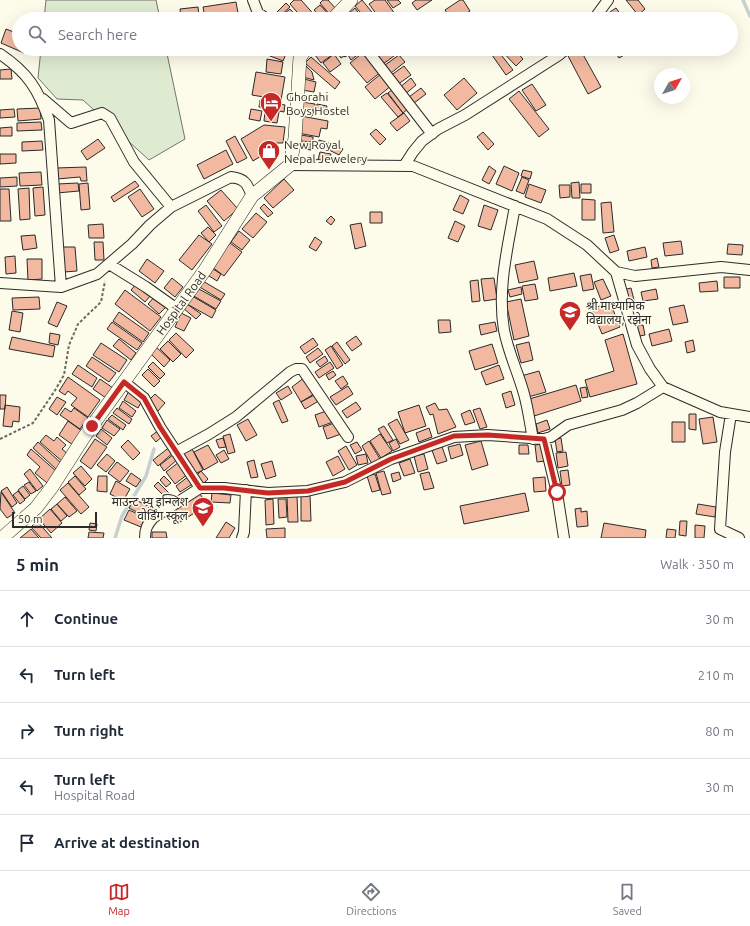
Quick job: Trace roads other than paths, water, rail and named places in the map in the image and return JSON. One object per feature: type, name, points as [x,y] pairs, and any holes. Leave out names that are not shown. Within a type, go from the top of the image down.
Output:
[{"type":"street","points":[[253,0],[258,12]]},
{"type":"street","points":[[340,12],[351,0]]},
{"type":"street","points":[[599,12],[608,0]]},
{"type":"street","points":[[0,54],[25,74],[42,98],[71,123],[95,114],[102,114],[110,118],[134,162],[171,207]]},
{"type":"street","points":[[301,56],[295,138],[290,164],[408,166],[547,219],[587,245],[616,272],[635,276],[721,267],[750,270]]},
{"type":"street","points":[[372,56],[435,131]]},
{"type":"street","points":[[408,166],[413,152],[422,141],[435,131],[453,122],[557,56]]},
{"type":"street","points":[[42,98],[49,120],[61,286]]},
{"type":"street","name":"Hospital Road","points":[[2,537],[36,508],[52,487],[84,437],[205,270],[252,196],[290,164]]},
{"type":"street","points":[[0,283],[61,286],[97,274],[132,244],[150,225],[171,207],[231,177],[240,179],[247,185],[252,196]]},
{"type":"street","points":[[515,206],[503,277],[504,330],[524,394],[533,438]]},
{"type":"street","points":[[108,265],[146,287],[177,309]]},
{"type":"street","points":[[616,272],[636,345],[650,369],[663,387],[720,412],[750,418]]},
{"type":"street","points":[[176,452],[236,417],[296,368],[302,369],[348,437]]},
{"type":"street","points":[[124,382],[144,398],[160,427],[200,488]]},
{"type":"street","points":[[145,538],[145,529],[152,518],[200,488],[224,488],[268,493],[308,491],[345,482],[391,459],[454,436],[488,435],[544,439],[551,437],[568,425],[601,416],[637,403],[663,387]]},
{"type":"street","points":[[731,414],[726,452],[720,530],[738,538]]},
{"type":"street","points":[[544,439],[557,492],[564,538]]},
{"type":"street","points":[[242,538],[244,532],[246,490]]},
{"type":"waterway","points":[[743,0],[750,16]]},
{"type":"waterway","points":[[115,538],[122,516],[146,476],[154,449]]},
{"type":"place","name":"Ghorahi Boys Hostel","points":[[271,122]]},
{"type":"place","name":"New Royal Nepal Jewelery","points":[[269,170]]},
{"type":"place","name":"श्री माध्यामिक विद्यालय, रझेना","points":[[570,332]]},
{"type":"place","name":"माउन्ट भ्यु इन्ग्लिश वोर्डिंग स्कूल","points":[[203,528]]}]
